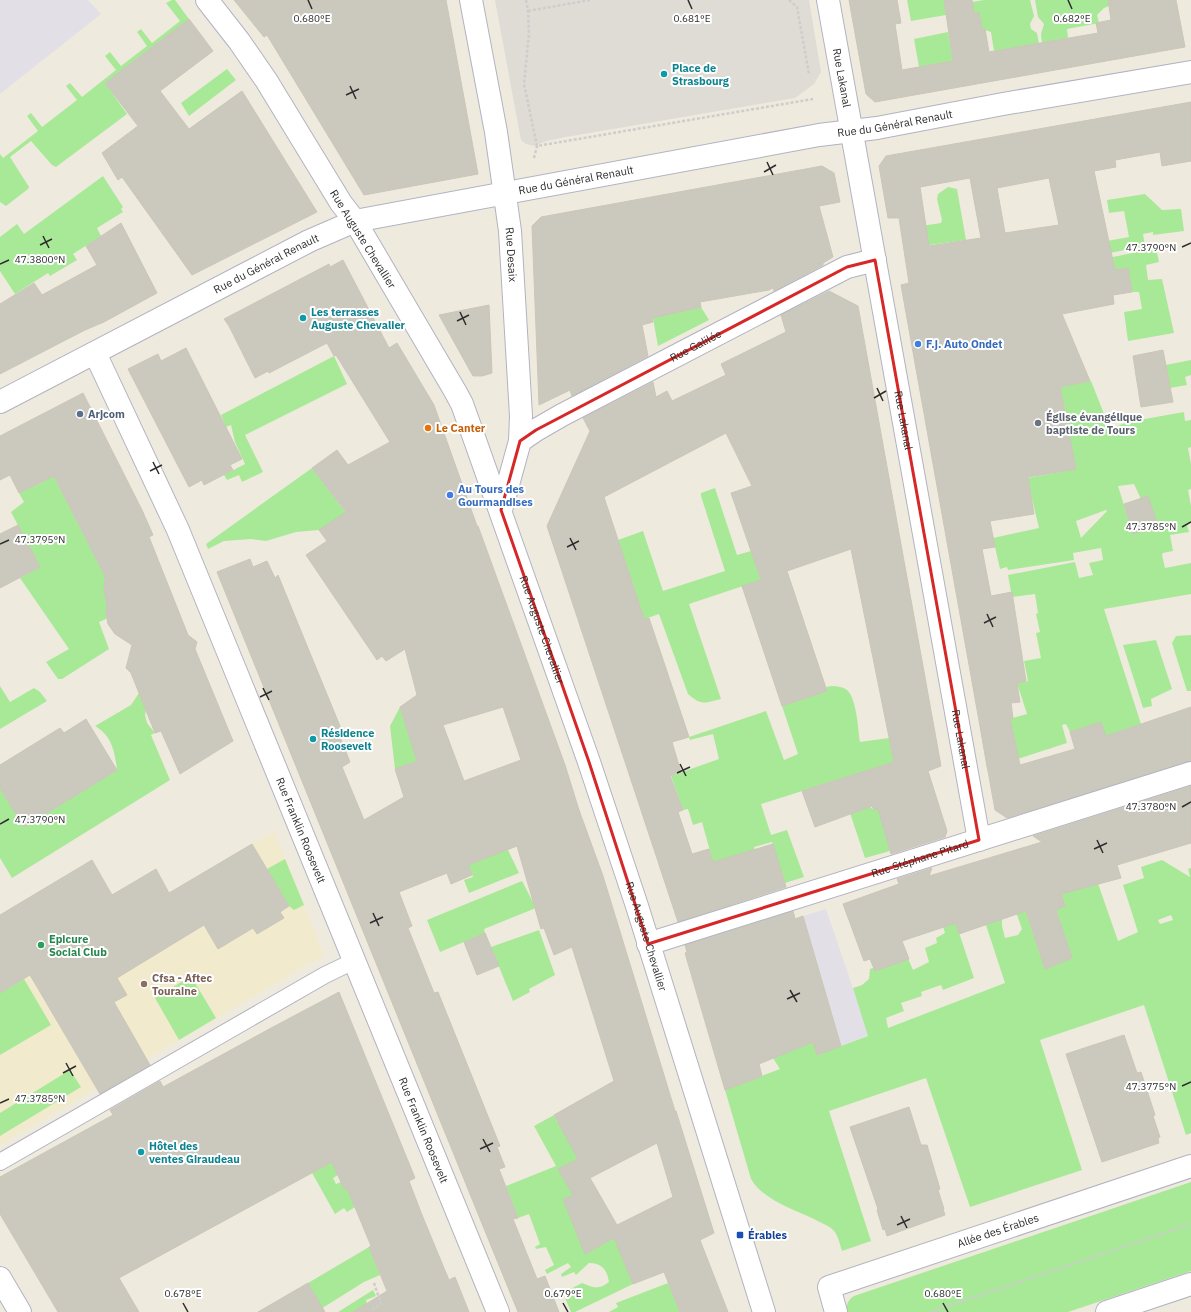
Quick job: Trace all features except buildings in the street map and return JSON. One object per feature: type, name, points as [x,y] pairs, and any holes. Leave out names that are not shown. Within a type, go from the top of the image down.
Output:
[{"type":"street","name":"Rue Auguste Chevallier","points":[[206,0],[239,41],[261,73],[340,203],[354,221],[462,404],[590,762],[764,1312]]},
{"type":"street","name":"Rue Desaix","points":[[471,0],[505,192],[510,231],[520,393],[522,428],[520,441],[501,510]]},
{"type":"street","name":"Rue Lakanal","points":[[828,0],[978,840]]},
{"type":"street","name":"Rue du Général Renault","points":[[0,402],[95,354],[309,241],[354,221],[819,134],[877,128],[1002,104],[1191,72]]},
{"type":"street","name":"Rue Galilée","points":[[520,441],[562,415],[847,267],[875,260]]},
{"type":"street","name":"Rue Franklin Roosevelt","points":[[95,354],[173,519],[498,1312]]},
{"type":"street","name":"Rue Stéphane Pitard","points":[[648,944],[1191,773]]},
{"type":"street","name":"Allée des Érables","points":[[836,1312],[829,1288],[1191,1166]]},
{"type":"street","points":[[0,1278],[20,1312]]},
{"type":"street","points":[[1107,1312],[1191,1284]]},
{"type":"lane","points":[[0,1162],[324,975],[354,961]]},
{"type":"path","points":[[526,0],[529,33],[524,84],[537,146],[534,158]]},
{"type":"path","points":[[528,11],[590,0]]},
{"type":"path","points":[[789,0],[797,7],[809,74]]},
{"type":"path","points":[[537,146],[814,99]]},
{"type":"path","points":[[931,1312],[1191,1224]]},
{"type":"path","points":[[374,1283],[381,1304],[373,1309],[374,1312]]},
{"type":"highlighted area","points":[[875,260],[979,840],[648,944],[589,762],[501,510],[520,441],[536,430],[847,267]]},
{"type":"shaded area","points":[[0,0],[88,0],[101,14],[0,94]]},
{"type":"shaded area","name":"Place de Strasbourg","points":[[495,0],[809,0],[821,72],[814,84],[795,98],[566,137],[547,141],[534,146],[526,144],[521,140]]},
{"type":"shaded area","name":"Cfsa - Aftec Touraine","points":[[274,831],[324,955],[0,1145],[0,993]]},
{"type":"shaded area","points":[[826,909],[869,1035],[841,1046],[780,923]]},
{"type":"green space","points":[[175,0],[189,19],[105,83],[127,114],[56,167],[52,165],[31,141],[10,157],[29,187],[28,189],[6,206],[0,202],[0,154],[3,158],[38,131],[27,116],[31,113],[42,127],[77,100],[66,86],[70,83],[82,97],[116,70],[105,56],[110,52],[121,66],[147,46],[137,32],[141,29],[152,43],[180,21],[166,3]]},
{"type":"green space","points":[[907,0],[944,0],[946,15],[911,21]]},
{"type":"green space","points":[[984,0],[1030,0],[1034,16],[1030,24],[1031,29],[1037,33],[1039,44],[994,51],[991,32],[982,29],[979,13],[968,14],[966,3]]},
{"type":"green space","points":[[1035,0],[1108,0],[1109,6],[1104,8],[1097,15],[1099,23],[1067,29],[1068,38],[1042,43],[1041,34],[1044,24],[1038,17]]},
{"type":"green space","points":[[948,32],[953,61],[909,69],[919,67],[914,39]]},
{"type":"green space","points":[[227,69],[236,80],[189,116],[181,103]]},
{"type":"green space","points":[[103,176],[123,207],[121,209],[123,212],[97,228],[101,236],[73,254],[77,260],[50,276],[48,273],[15,294],[0,271],[0,237],[17,224],[24,234]]},
{"type":"green space","points":[[948,187],[957,189],[966,240],[922,246],[921,226],[941,223],[942,220],[937,199],[938,194]]},
{"type":"green space","points":[[1145,194],[1162,210],[1181,209],[1184,231],[1153,235],[1153,232],[1143,234],[1145,246],[1110,253],[1101,242],[1129,237],[1124,211],[1109,213],[1107,200]]},
{"type":"green space","points":[[1156,248],[1159,262],[1146,265],[1148,280],[1162,279],[1174,333],[1128,341],[1124,312],[1142,309],[1139,292],[1132,292],[1128,268],[1110,271],[1113,257]]},
{"type":"green space","points":[[648,291],[683,311],[701,307],[709,320],[658,346]]},
{"type":"green space","points":[[334,356],[347,384],[245,435],[263,472],[242,482],[239,475],[227,480],[224,475],[245,464],[235,442],[231,425],[226,427],[221,415]]},
{"type":"green space","points":[[1191,360],[1191,375],[1185,377],[1187,385],[1170,388],[1168,378],[1137,383],[1135,371]]},
{"type":"green space","points":[[1091,381],[1110,429],[1128,422],[1184,412],[1185,421],[1191,420],[1191,447],[1188,448],[1191,464],[1191,489],[1188,490],[1191,506],[1191,523],[1187,525],[1189,532],[1170,535],[1173,551],[1163,553],[1162,555],[1165,568],[1191,563],[1191,594],[1104,609],[1141,724],[1117,732],[1109,745],[1101,722],[1070,732],[1066,724],[1062,725],[1067,743],[987,769],[980,727],[1027,714],[1017,683],[1028,681],[1024,661],[1041,658],[1036,633],[1040,632],[1036,614],[1038,613],[1035,594],[1012,597],[1008,575],[1075,562],[1079,578],[1093,575],[1089,563],[1103,560],[1101,548],[1073,553],[1074,560],[1008,570],[1007,567],[1000,569],[993,538],[1039,528],[1027,478],[1076,469],[1060,387]],"holes":[[[1134,484],[1141,499],[1133,534],[1118,486]],[[1106,510],[1107,511],[1081,538],[1076,521]]]},
{"type":"green space","points":[[43,455],[106,578],[104,579],[104,591],[107,604],[106,619],[99,622],[109,649],[62,679],[58,679],[46,662],[69,649],[20,578],[40,567],[11,512],[24,502],[19,493],[43,482],[33,460]]},
{"type":"green space","points":[[312,468],[353,522],[319,530],[296,532],[266,541],[251,539],[224,541],[208,549],[206,544]]},
{"type":"green space","points":[[715,488],[737,555],[751,551],[761,580],[689,604],[721,699],[711,702],[700,702],[688,694],[659,614],[639,621],[634,588],[618,540],[643,531],[663,591],[725,571],[701,496],[701,493]]},
{"type":"green space","points":[[1191,635],[1191,691],[1187,691],[1172,643],[1176,636]]},
{"type":"green space","points":[[1156,640],[1172,689],[1151,699],[1152,706],[1143,708],[1123,645]]},
{"type":"green space","points":[[0,686],[10,702],[34,688],[40,692],[47,701],[0,729]]},
{"type":"green space","points":[[838,686],[847,690],[853,700],[860,742],[889,738],[894,762],[761,804],[771,835],[787,830],[804,877],[785,883],[772,842],[754,847],[760,866],[736,874],[731,857],[713,862],[702,822],[693,825],[688,809],[683,810],[671,776],[719,759],[713,734],[690,740],[689,737],[766,711],[784,760],[798,754],[782,706],[827,691],[826,687]]},
{"type":"green space","points":[[139,693],[146,710],[145,715],[147,723],[155,733],[151,735],[170,780],[12,878],[0,858],[0,788],[24,827],[117,770],[112,745],[101,730],[95,726],[131,705]]},
{"type":"green space","points":[[400,707],[417,761],[395,769],[390,726]]},
{"type":"green space","points":[[869,806],[874,810],[886,806],[896,838],[887,840],[890,851],[865,858],[849,810]]},
{"type":"green space","points":[[507,848],[519,873],[469,893],[464,880],[473,877],[468,865]]},
{"type":"green space","points":[[285,859],[304,905],[294,910],[289,906],[267,869]]},
{"type":"green space","points":[[1162,860],[1190,877],[1188,869],[1191,868],[1191,1133],[1186,1135],[1144,1005],[1040,1040],[1082,1170],[970,1207],[926,1078],[829,1111],[871,1241],[842,1251],[837,1235],[834,1231],[816,1220],[771,1199],[756,1186],[751,1179],[725,1090],[780,1069],[773,1058],[757,1024],[841,1046],[868,1036],[853,988],[862,985],[869,979],[870,969],[907,956],[913,970],[929,962],[925,948],[937,943],[936,938],[945,933],[940,917],[949,902],[974,978],[943,990],[941,985],[921,992],[922,996],[901,1003],[904,1011],[886,1018],[888,1028],[1005,983],[986,925],[999,920],[1002,916],[1002,926],[1005,938],[1018,935],[1022,929],[1016,912],[1025,909],[1045,969],[1072,958],[1056,909],[1060,894],[1093,869],[1118,941],[1138,932],[1123,885],[1144,878],[1141,867]],"holes":[[[1171,915],[1173,920],[1160,924],[1158,920]]]},
{"type":"green space","points":[[522,881],[536,908],[484,929],[485,933],[440,952],[427,920]]},
{"type":"green space","points":[[539,930],[555,975],[529,989],[530,992],[513,1001],[491,947]]},
{"type":"green space","points":[[191,976],[216,1018],[179,1040],[155,998]]},
{"type":"green space","points":[[24,979],[51,1025],[0,1055],[0,993]]},
{"type":"green space","points":[[70,1070],[81,1087],[0,1136],[0,1113]]},
{"type":"green space","points":[[312,1111],[338,1175],[333,1178],[336,1184],[341,1182],[344,1189],[347,1188],[355,1207],[347,1212],[344,1208],[335,1214],[311,1171]]},
{"type":"green space","points":[[554,1115],[557,1122],[566,1117],[586,1155],[573,1195],[563,1199],[586,1253],[639,1225],[633,1284],[575,1312],[571,1312],[563,1293],[582,1283],[596,1287],[605,1285],[609,1282],[605,1270],[597,1264],[589,1263],[576,1275],[574,1272],[562,1277],[561,1274],[571,1267],[568,1263],[547,1274],[545,1270],[554,1265],[546,1247],[536,1249],[535,1247],[540,1244],[529,1214],[518,1218],[506,1186],[556,1166],[534,1126]]},
{"type":"green space","points":[[1191,1182],[1191,1271],[1068,1312],[847,1312],[848,1302],[854,1296]]},
{"type":"green space","points":[[369,1247],[380,1275],[364,1282],[316,1312],[303,1312],[319,1302],[308,1283]]},
{"type":"green space","points":[[668,1283],[680,1312],[609,1312],[618,1307],[616,1303]]},
{"type":"green space","points":[[373,1290],[376,1296],[366,1300],[367,1304],[353,1312],[338,1312]]},
{"type":"place","name":"Place de Strasbourg","points":[[664,74]]},
{"type":"place","name":"Les terrasses Auguste Chevalier","points":[[303,318]]},
{"type":"place","name":"F.j. Auto Ondet","points":[[918,344]]},
{"type":"place","name":"Arjcom","points":[[80,414]]},
{"type":"place","name":"Église évangélique baptiste de Tours","points":[[1038,423]]},
{"type":"place","name":"Le Canter","points":[[428,428]]},
{"type":"place","name":"Au Tours des Gourmandises","points":[[450,495]]},
{"type":"place","name":"Résidence Roosevelt","points":[[313,739]]},
{"type":"place","name":"Epicure Social Club","points":[[41,945]]},
{"type":"place","name":"Cfsa - Aftec Touraine","points":[[144,984]]},
{"type":"place","name":"Hôtel des ventes Giraudeau","points":[[141,1152]]},
{"type":"place","name":"Érables","points":[[740,1235]]}]
